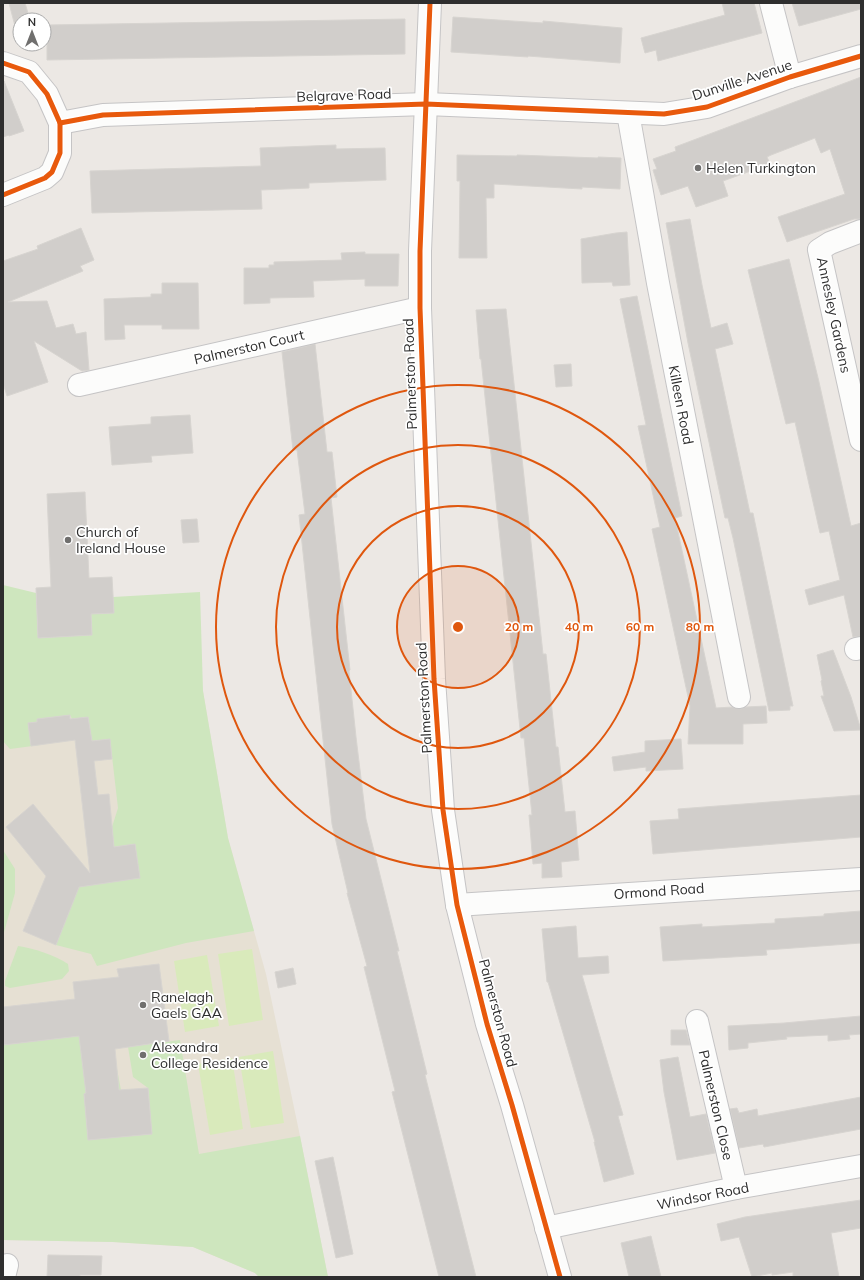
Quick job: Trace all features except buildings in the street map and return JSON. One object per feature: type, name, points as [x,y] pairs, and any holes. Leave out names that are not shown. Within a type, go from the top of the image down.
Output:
[{"type":"street","name":"Palmerston Road","points":[[430,3],[420,251],[420,308],[434,679],[443,810],[457,905],[487,1024],[512,1105],[560,1277]]},
{"type":"street","points":[[772,3],[790,77]]},
{"type":"street","name":"Dunville Avenue","points":[[628,113],[664,114],[707,107],[790,77],[861,56]]},
{"type":"street","points":[[3,63],[29,72],[47,94],[60,123],[60,153],[52,172],[45,178],[3,195]]},
{"type":"street","name":"Belgrave Road","points":[[60,123],[103,115],[426,104],[628,113]]},
{"type":"street","name":"Killeen Road","points":[[628,113],[658,283],[738,698]]},
{"type":"street","name":"Annesley Gardens","points":[[861,231],[830,243],[819,250],[861,440]]},
{"type":"street","name":"Palmerston Court","points":[[79,385],[420,308]]},
{"type":"street","name":"Ormond Road","points":[[457,905],[861,879]]},
{"type":"street","name":"Palmerston Close","points":[[697,1021],[736,1188]]},
{"type":"street","name":"Windsor Road","points":[[546,1228],[736,1188],[861,1166]]},
{"type":"shaded area","name":"Alexandra College Residence","points":[[3,680],[203,691],[228,838],[266,974],[328,1277],[259,1277],[255,1273],[193,1247],[113,1242],[3,1240]]},
{"type":"green space","points":[[3,585],[36,593],[38,638],[92,635],[91,614],[114,613],[113,597],[200,592],[203,691],[228,838],[254,931],[186,943],[97,966],[91,954],[56,945],[70,894],[87,881],[140,878],[135,844],[114,847],[112,827],[118,808],[110,739],[92,741],[88,717],[72,719],[70,715],[37,719],[37,722],[28,723],[30,741],[40,745],[10,749],[3,741]]},
{"type":"green space","points":[[3,850],[15,869],[15,893],[3,936]]},
{"type":"green space","points":[[18,946],[37,950],[57,958],[68,964],[69,971],[62,979],[10,988],[5,986],[5,981]]},
{"type":"green space","points":[[252,949],[263,1020],[229,1026],[218,954]]},
{"type":"green space","points":[[207,955],[219,1026],[185,1032],[174,961]]},
{"type":"green space","points":[[79,1036],[116,1064],[121,1090],[84,1094],[88,1140],[152,1134],[148,1088],[133,1077],[128,1047],[180,1040],[199,1154],[300,1136],[328,1277],[259,1277],[255,1273],[193,1247],[113,1242],[3,1240],[3,1045]]},
{"type":"green space","points":[[273,1051],[284,1123],[251,1128],[239,1057]]},
{"type":"green space","points":[[232,1058],[243,1129],[210,1135],[198,1064]]},
{"type":"cycle path","points":[[430,3],[420,251],[420,308],[434,679],[443,810],[457,905],[487,1024],[512,1105],[560,1277]]},
{"type":"cycle path","points":[[60,123],[103,115],[426,104],[664,114],[707,107],[790,77],[861,56]]},
{"type":"cycle path","points":[[3,63],[29,72],[47,94],[60,123],[60,153],[52,172],[45,178],[3,195]]},
{"type":"place","name":"Helen Turkington","points":[[698,168]]},
{"type":"place","name":"Church of Ireland House","points":[[68,540]]},
{"type":"place","name":"Ranelagh Gaels GAA","points":[[143,1005]]},
{"type":"place","name":"Alexandra College Residence","points":[[143,1055]]}]
